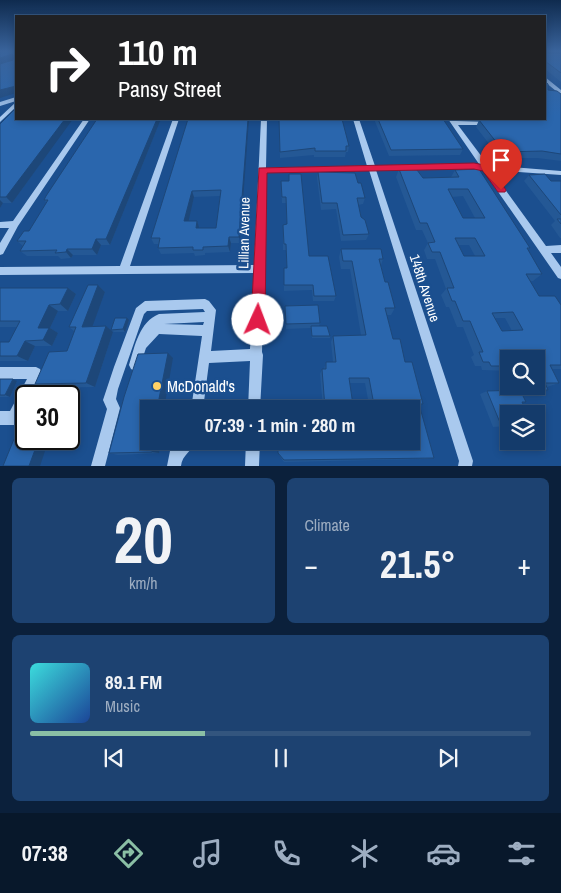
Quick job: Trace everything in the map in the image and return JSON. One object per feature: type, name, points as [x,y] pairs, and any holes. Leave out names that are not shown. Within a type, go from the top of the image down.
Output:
[{"type":"street","points":[[546,80],[561,93]]},
{"type":"street","points":[[553,93],[561,93]]},
{"type":"street","points":[[0,104],[15,99]]},
{"type":"street","points":[[0,120],[15,105]]},
{"type":"street","points":[[0,251],[15,224],[86,120]]},
{"type":"street","points":[[123,271],[176,120]]},
{"type":"street","name":"Lillian Avenue","points":[[254,400],[264,120]]},
{"type":"street","name":"148th Avenue","points":[[356,120],[466,461],[465,466]]},
{"type":"street","points":[[453,121],[494,122]]},
{"type":"street","points":[[453,121],[561,275]]},
{"type":"street","points":[[262,170],[474,166],[541,169],[561,173]]},
{"type":"street","points":[[0,224],[15,224]]},
{"type":"street","points":[[544,250],[561,250]]},
{"type":"street","points":[[0,271],[260,269]]},
{"type":"street","points":[[114,408],[109,400],[116,375],[140,311],[145,306],[205,304],[212,310],[198,400]]},
{"type":"street","points":[[133,372],[146,332],[159,319],[210,317]]},
{"type":"street","points":[[141,345],[157,330],[208,330]]},
{"type":"street","points":[[204,357],[257,355]]},
{"type":"street","points":[[0,373],[36,373],[14,418],[0,418]]},
{"type":"street","points":[[98,466],[114,408],[124,400]]},
{"type":"street","points":[[174,466],[176,456],[181,450]]},
{"type":"street","points":[[252,466],[253,450]]},
{"type":"building","points":[[0,73],[15,73],[15,86],[0,90]]},
{"type":"building","points":[[546,82],[548,90],[557,91],[561,94],[561,154],[542,151],[504,152],[479,120],[546,120]]},
{"type":"building","points":[[15,109],[15,120],[64,120],[6,197],[0,197],[0,124]]},
{"type":"building","points":[[96,120],[157,120],[106,239],[96,239],[92,249],[67,249],[66,252],[55,253],[57,250],[20,251],[26,241],[17,241],[24,231],[29,231],[48,200],[44,200]]},
{"type":"building","points":[[188,120],[248,120],[239,237],[229,237],[228,246],[203,247],[203,250],[193,250],[193,247],[158,248],[160,238],[151,238]],"holes":[[[221,190],[216,228],[196,228],[197,221],[184,221],[192,191]]]},
{"type":"building","points":[[279,120],[342,120],[349,146],[346,146],[346,151],[315,151],[315,148],[280,152]]},
{"type":"building","points":[[378,120],[444,120],[463,149],[391,150]]},
{"type":"building","points":[[399,169],[417,170],[423,178],[459,177],[455,170],[479,169],[530,248],[527,248],[542,274],[526,274],[539,296],[555,296],[561,305],[561,365],[550,365],[559,383],[545,383],[545,350],[500,350],[500,366],[491,366],[489,362],[483,362],[479,352],[483,352],[470,321],[463,321],[455,301],[452,301],[447,288],[454,288],[440,252],[432,252],[428,243],[435,242],[427,223],[420,223]],"holes":[[[448,189],[468,189],[485,218],[463,218]],[[455,238],[475,238],[485,256],[464,256]],[[513,312],[523,330],[502,331],[492,313]]]},
{"type":"building","points":[[318,172],[355,173],[358,183],[361,183],[365,198],[357,198],[361,217],[365,220],[369,234],[343,235],[337,203],[322,203]]},
{"type":"building","points":[[289,174],[301,174],[309,256],[328,256],[336,296],[314,296],[313,285],[284,285],[284,268],[287,268],[283,225],[287,224],[286,197],[282,197],[281,181],[289,181]]},
{"type":"building","points":[[545,174],[551,181],[561,181],[561,215],[529,175]]},
{"type":"building","points":[[341,249],[381,249],[383,259],[379,259],[395,308],[385,308],[393,339],[400,339],[405,362],[412,362],[423,404],[420,404],[420,400],[373,400],[369,378],[349,378],[352,400],[324,400],[322,369],[326,369],[326,362],[336,362],[333,336],[366,335],[352,261],[343,261]]},
{"type":"building","points":[[88,285],[98,285],[82,327],[106,326],[86,383],[35,384],[49,352],[67,351],[76,327],[69,327]]},
{"type":"building","points":[[0,288],[68,288],[60,304],[49,305],[38,328],[49,328],[43,340],[25,341],[17,356],[0,356],[0,342],[9,342],[20,321],[0,321]]},
{"type":"building","points":[[318,305],[320,323],[286,324],[285,306]]},
{"type":"building","points":[[115,318],[127,318],[123,329],[111,330]]},
{"type":"building","points":[[311,326],[327,326],[330,336],[312,336]]},
{"type":"building","points":[[168,353],[159,400],[140,400],[140,450],[152,450],[152,452],[109,453],[124,397],[138,354]]},
{"type":"building","points":[[0,379],[13,379],[5,395],[0,395]]},
{"type":"building","points":[[487,391],[500,391],[500,395],[522,395],[526,402],[522,402],[524,405],[500,405],[500,423]]},
{"type":"building","points":[[420,408],[434,458],[284,460],[278,453],[278,450],[420,450]]},
{"type":"building","points":[[14,439],[15,450],[35,450],[29,466],[3,466]]},
{"type":"place","name":"McDonald's","points":[[157,386]]},
{"type":"route","points":[[258,320],[262,170],[474,166],[486,168],[501,190]]}]
